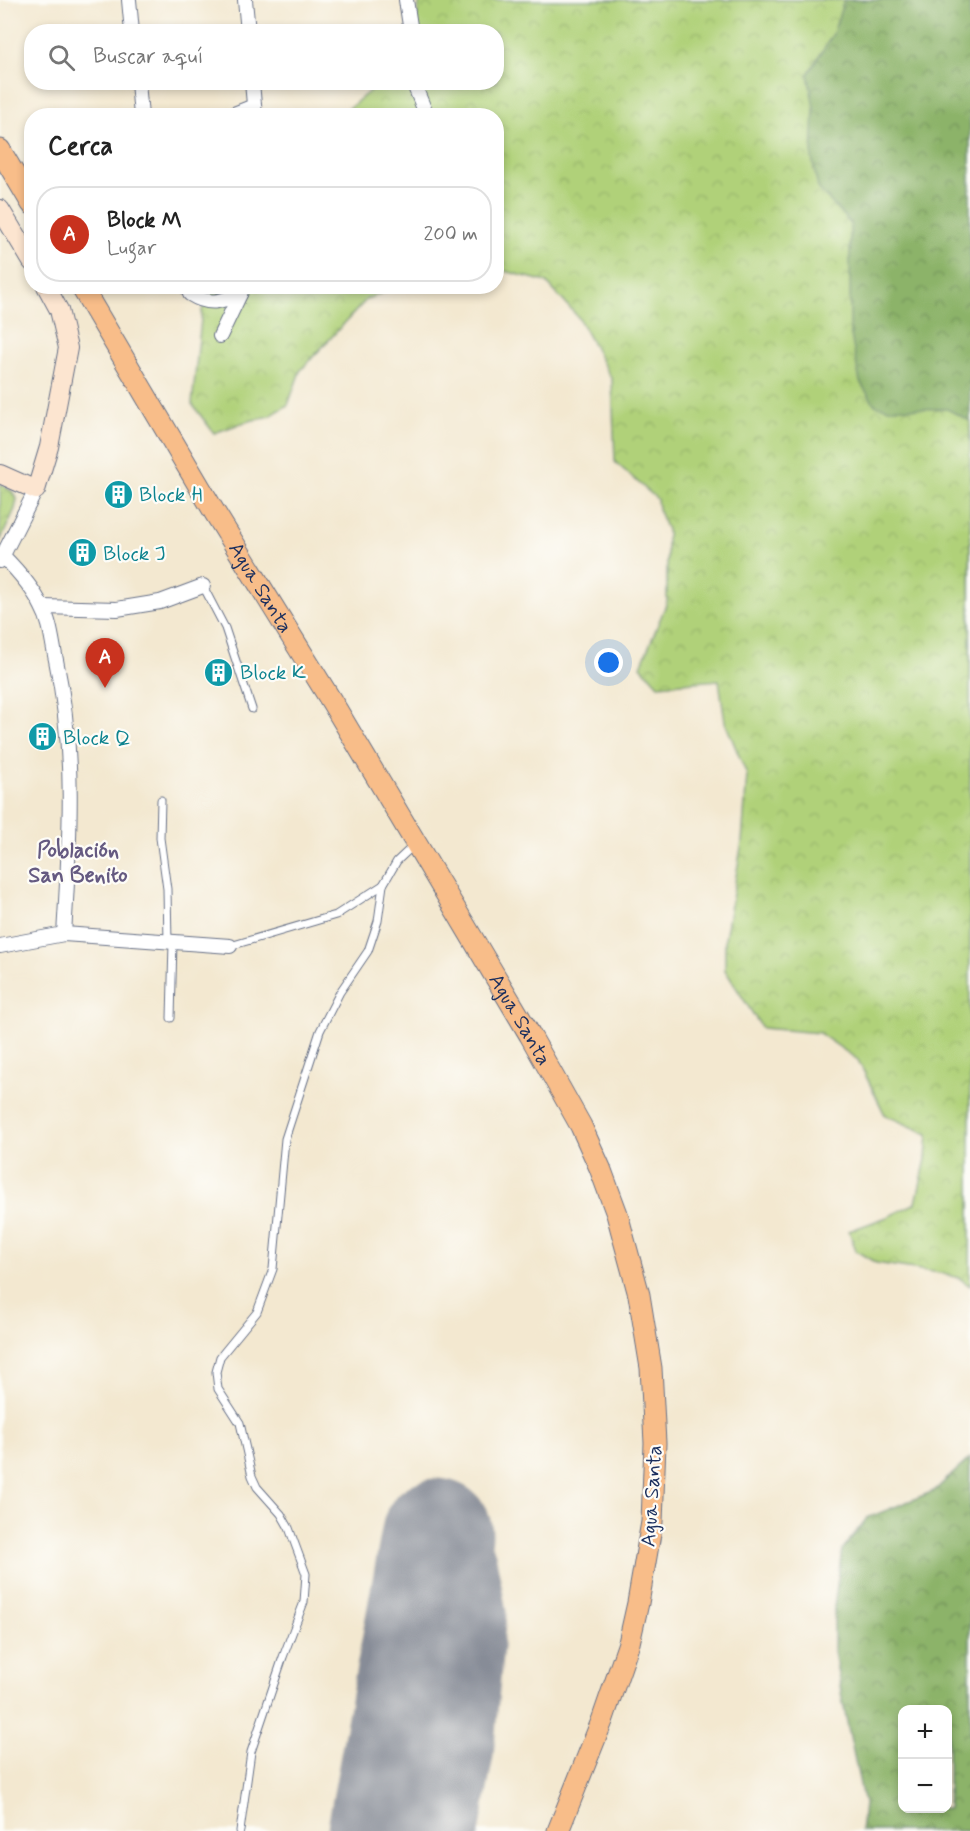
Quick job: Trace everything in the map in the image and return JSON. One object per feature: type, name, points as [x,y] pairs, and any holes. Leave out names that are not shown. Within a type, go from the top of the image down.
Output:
[{"type":"main road","points":[[0,150],[24,190]]},
{"type":"main road","name":"Agua Santa","points":[[86,294],[530,1035],[581,1126],[617,1214],[639,1295],[646,1332],[655,1443],[652,1522],[631,1633],[616,1682],[558,1831]]},
{"type":"street","points":[[129,0],[131,24]]},
{"type":"street","points":[[245,0],[247,24]]},
{"type":"street","points":[[406,0],[410,24]]},
{"type":"street","points":[[139,90],[140,108]]},
{"type":"street","points":[[254,108],[256,90]]},
{"type":"street","points":[[416,90],[424,108]]},
{"type":"street","points":[[0,209],[24,249]]},
{"type":"street","points":[[50,294],[59,310],[68,348],[49,447],[36,490],[2,558],[29,586],[43,607],[51,631],[60,680],[70,755],[71,813],[64,934]]},
{"type":"street","points":[[190,294],[202,302],[225,300],[235,294]]},
{"type":"street","points":[[220,336],[239,294]]},
{"type":"street","points":[[0,474],[36,490]]},
{"type":"street","points":[[43,607],[117,609],[160,602],[203,586]]},
{"type":"street","points":[[0,946],[64,934],[230,946]]},
{"type":"lane","points":[[203,586],[225,628],[252,709]]},
{"type":"lane","points":[[161,800],[160,838],[167,889],[171,1018]]},
{"type":"lane","points":[[240,1831],[251,1752],[304,1602],[306,1574],[298,1548],[285,1521],[257,1487],[252,1476],[240,1424],[218,1389],[216,1372],[220,1357],[257,1312],[273,1269],[285,1139],[320,1031],[340,992],[368,951],[378,921],[383,885],[398,861],[415,844]]},
{"type":"lane","points":[[230,946],[336,915],[383,885]]},
{"type":"green space","points":[[420,0],[844,0],[833,34],[808,74],[814,108],[812,158],[818,188],[850,223],[850,330],[860,382],[875,405],[887,408],[947,409],[970,421],[970,1286],[959,1278],[940,1273],[876,1263],[856,1251],[849,1231],[916,1203],[926,1159],[928,1134],[885,1115],[858,1060],[819,1033],[762,1028],[725,970],[725,939],[742,842],[747,775],[725,722],[719,680],[658,685],[641,666],[667,602],[667,530],[658,509],[657,499],[615,462],[612,380],[578,317],[546,282],[504,271],[504,108],[349,108],[371,90],[504,90],[504,24],[415,24]]},
{"type":"green space","points":[[685,0],[970,0],[970,967]]},
{"type":"green space","points":[[210,294],[379,294],[367,299],[300,371],[288,405],[270,416],[214,433],[192,404],[202,310]]},
{"type":"green space","points":[[0,484],[12,491],[17,499],[15,509],[0,541]]},
{"type":"green space","points":[[970,1458],[970,1831],[861,1831],[864,1804],[834,1651],[834,1607],[842,1550],[867,1518],[934,1491]]},
{"type":"taxiway","points":[[437,1534],[474,1560],[484,1613],[471,1755],[457,1831]]},
{"type":"runway","points":[[383,1831],[437,1534]]},
{"type":"place","name":"Block H","points":[[118,494]]},
{"type":"place","name":"Block J","points":[[82,553]]},
{"type":"place","name":"Block K","points":[[219,672]]},
{"type":"place","name":"Block M","points":[[105,688]]},
{"type":"place","name":"Block Q","points":[[42,737]]},
{"type":"district","name":"Población San Benito","points":[[78,862]]}]
